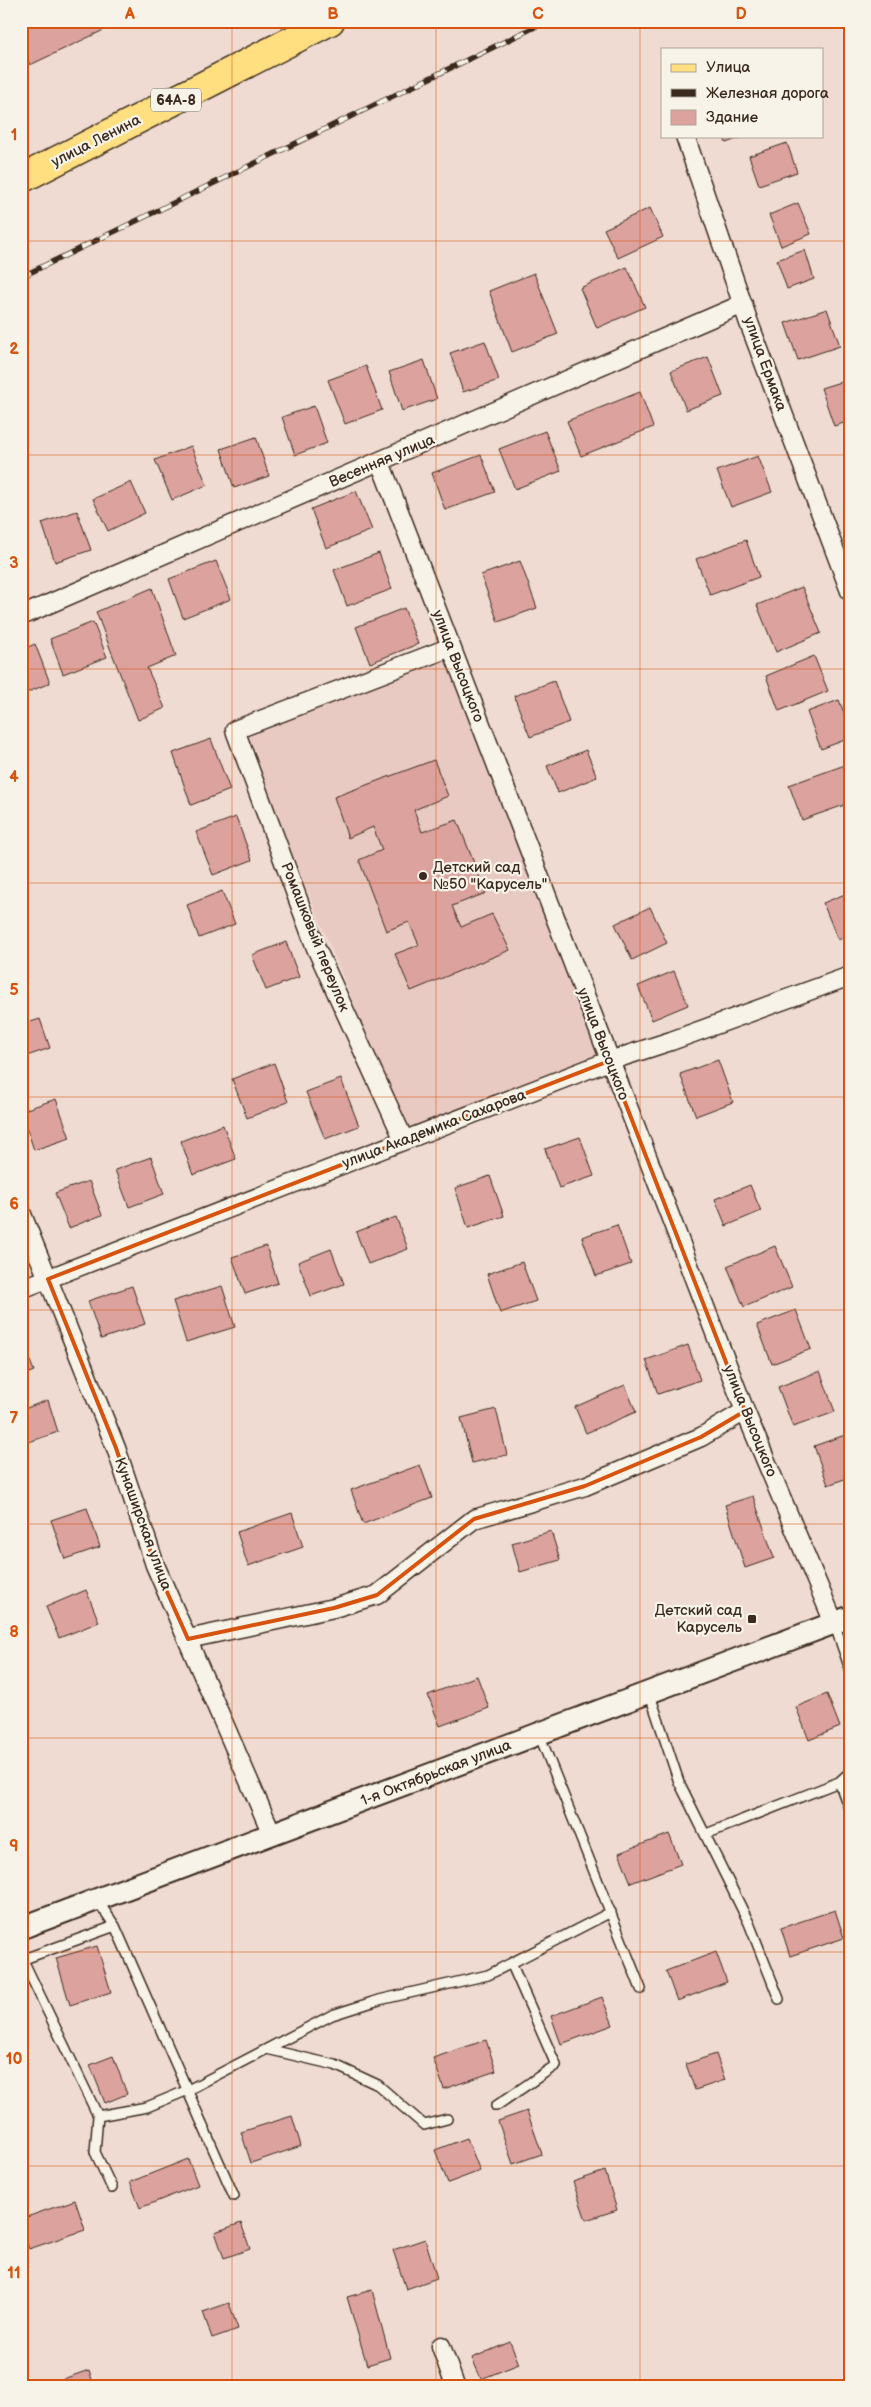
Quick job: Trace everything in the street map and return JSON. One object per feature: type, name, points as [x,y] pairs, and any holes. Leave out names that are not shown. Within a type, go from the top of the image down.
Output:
[{"type":"main road","name":"улица Ленина","points":[[21,179],[330,21]]},
{"type":"street","name":"улица Ермака","points":[[687,138],[742,304],[850,591]]},
{"type":"street","name":"Весенняя улица","points":[[21,616],[742,304]]},
{"type":"street","name":"улица Высоцкого","points":[[380,462],[745,1410],[842,1620]]},
{"type":"street","name":"Ромашковый переулок","points":[[404,1140],[316,948],[235,730],[452,647]]},
{"type":"street","name":"улица Академика Сахарова","points":[[21,1289],[609,1060],[671,1041],[850,976]]},
{"type":"street","name":"Кунаширская улица","points":[[21,1212],[90,1389],[116,1448],[155,1565],[272,1834]]},
{"type":"street","points":[[188,1639],[334,1608],[377,1595],[474,1519],[585,1486],[701,1437],[745,1410]]},
{"type":"street","name":"1-я Октябрьская улица","points":[[21,1928],[842,1620]]},
{"type":"street","points":[[440,2346],[456,2386]]},
{"type":"lane","points":[[842,1620],[850,1669]]},
{"type":"lane","points":[[649,1692],[679,1782],[749,1922],[779,1999]]},
{"type":"lane","points":[[538,1734],[641,1989]]},
{"type":"lane","points":[[706,1834],[839,1782],[850,1772]]},
{"type":"lane","points":[[839,1782],[850,1811]]},
{"type":"lane","points":[[97,1899],[116,1926],[234,2196]]},
{"type":"lane","points":[[98,2116],[147,2107],[188,2090],[332,2014],[379,2000],[488,1975],[512,1965],[611,1912]]},
{"type":"lane","points":[[112,2188],[95,2152],[98,2116],[23,1957],[116,1926]]},
{"type":"lane","points":[[496,2106],[556,2065],[512,1965]]},
{"type":"lane","points":[[267,2049],[335,2065],[378,2085],[424,2125],[447,2119]]},
{"type":"highlighted area","points":[[609,1061],[745,1411],[701,1437],[585,1486],[474,1519],[377,1595],[334,1608],[188,1639],[155,1565],[116,1448],[48,1279]]},
{"type":"shaded area","points":[[450,655],[602,1058],[407,1133],[243,734]]},
{"type":"building","points":[[21,21],[105,21],[108,28],[30,65],[21,45]]},
{"type":"building","points":[[724,138],[740,138],[726,143]]},
{"type":"building","points":[[787,143],[797,172],[759,185],[749,156]]},
{"type":"building","points":[[798,203],[811,234],[781,246],[769,215]]},
{"type":"building","points":[[650,208],[663,237],[618,258],[604,229]]},
{"type":"building","points":[[805,250],[814,279],[787,289],[777,260]]},
{"type":"building","points":[[627,267],[645,307],[597,328],[580,288]]},
{"type":"building","points":[[534,273],[558,334],[512,352],[489,291]]},
{"type":"building","points":[[827,309],[840,346],[798,360],[785,323]]},
{"type":"building","points":[[485,341],[499,380],[463,392],[450,353]]},
{"type":"building","points":[[708,357],[723,396],[686,410],[671,371]]},
{"type":"building","points":[[424,360],[437,399],[402,411],[389,372]]},
{"type":"building","points":[[366,366],[382,410],[345,424],[328,380]]},
{"type":"building","points":[[850,379],[850,421],[834,426],[821,388]]},
{"type":"building","points":[[640,392],[653,427],[581,456],[567,421]]},
{"type":"building","points":[[314,406],[327,443],[295,455],[282,417]]},
{"type":"building","points":[[545,431],[561,471],[515,489],[499,449]]},
{"type":"building","points":[[256,437],[269,476],[234,488],[221,449]]},
{"type":"building","points":[[191,446],[207,485],[172,500],[155,460]]},
{"type":"building","points":[[481,455],[495,492],[445,510],[432,473]]},
{"type":"building","points":[[758,456],[772,492],[731,507],[717,471]]},
{"type":"building","points":[[131,482],[145,513],[108,531],[93,499]]},
{"type":"building","points":[[356,491],[372,530],[326,548],[311,509]]},
{"type":"building","points":[[77,511],[91,550],[55,562],[42,523]]},
{"type":"building","points":[[746,540],[759,577],[710,595],[696,559]]},
{"type":"building","points":[[379,553],[392,589],[347,606],[334,570]]},
{"type":"building","points":[[216,561],[231,599],[183,618],[169,579]]},
{"type":"building","points":[[520,561],[537,608],[498,622],[481,575]]},
{"type":"building","points":[[802,587],[821,633],[776,652],[757,605]]},
{"type":"building","points":[[152,588],[176,656],[147,668],[165,708],[138,720],[96,612]]},
{"type":"building","points":[[404,608],[418,644],[370,663],[356,627]]},
{"type":"building","points":[[93,622],[107,657],[63,674],[50,639]]},
{"type":"building","points":[[35,644],[50,683],[21,695],[21,650]]},
{"type":"building","points":[[814,656],[828,691],[779,711],[766,676]]},
{"type":"building","points":[[554,681],[569,722],[530,737],[514,696]]},
{"type":"building","points":[[839,700],[850,728],[850,738],[821,749],[807,712]]},
{"type":"building","points":[[211,739],[230,790],[191,805],[173,753]]},
{"type":"building","points":[[586,750],[597,777],[558,793],[547,766]]},
{"type":"building","name":"Детский сад №50 \"Карусель\"","points":[[434,760],[448,796],[414,810],[422,832],[457,820],[486,893],[452,906],[461,927],[492,914],[510,950],[411,991],[395,954],[419,945],[409,922],[386,931],[359,860],[382,850],[373,827],[348,838],[334,797]]},
{"type":"building","points":[[845,765],[850,778],[850,803],[802,820],[789,785]]},
{"type":"building","points":[[236,817],[252,860],[213,875],[196,832]]},
{"type":"building","points":[[222,891],[235,924],[199,938],[187,905]]},
{"type":"building","points":[[850,892],[850,935],[838,940],[823,903]]},
{"type":"building","points":[[650,907],[667,943],[632,960],[615,924]]},
{"type":"building","points":[[286,942],[299,977],[266,990],[252,955]]},
{"type":"building","points":[[674,971],[688,1005],[652,1020],[638,986]]},
{"type":"building","points":[[40,1019],[50,1048],[21,1058],[21,1025]]},
{"type":"building","points":[[718,1060],[733,1102],[696,1116],[680,1074]]},
{"type":"building","points":[[274,1063],[288,1102],[247,1118],[232,1079]]},
{"type":"building","points":[[341,1079],[359,1126],[325,1139],[306,1092]]},
{"type":"building","points":[[56,1099],[70,1138],[34,1150],[21,1111]]},
{"type":"building","points":[[223,1125],[236,1159],[193,1175],[181,1141]]},
{"type":"building","points":[[580,1137],[594,1176],[559,1188],[545,1149]]},
{"type":"building","points":[[151,1157],[164,1194],[129,1207],[115,1170]]},
{"type":"building","points":[[490,1176],[504,1216],[468,1228],[455,1188]]},
{"type":"building","points":[[89,1181],[102,1215],[69,1228],[55,1193]]},
{"type":"building","points":[[750,1185],[761,1211],[726,1226],[715,1199]]},
{"type":"building","points":[[396,1217],[408,1249],[368,1264],[356,1232]]},
{"type":"building","points":[[617,1225],[631,1264],[596,1276],[582,1237]]},
{"type":"building","points":[[266,1246],[278,1283],[245,1294],[232,1257]]},
{"type":"building","points":[[775,1246],[792,1287],[744,1307],[727,1266]]},
{"type":"building","points":[[331,1249],[344,1284],[311,1296],[298,1262]]},
{"type":"building","points":[[522,1262],[536,1301],[500,1313],[487,1274]]},
{"type":"building","points":[[132,1286],[145,1324],[101,1339],[88,1301]]},
{"type":"building","points":[[222,1286],[235,1327],[186,1342],[173,1301]]},
{"type":"building","points":[[796,1310],[811,1349],[772,1364],[757,1325]]},
{"type":"building","points":[[21,1338],[34,1371],[21,1376]]},
{"type":"building","points":[[688,1345],[700,1380],[658,1394],[646,1360]]},
{"type":"building","points":[[820,1371],[835,1412],[793,1427],[778,1387]]},
{"type":"building","points":[[625,1385],[636,1412],[586,1433],[575,1407]]},
{"type":"building","points":[[48,1400],[58,1432],[23,1444],[21,1438],[21,1410]]},
{"type":"building","points":[[496,1409],[507,1455],[472,1463],[461,1418]]},
{"type":"building","points":[[845,1435],[850,1449],[850,1477],[828,1485],[814,1446]]},
{"type":"building","points":[[420,1465],[432,1498],[363,1524],[351,1490]]},
{"type":"building","points":[[753,1496],[774,1558],[745,1568],[725,1505]]},
{"type":"building","points":[[87,1508],[100,1547],[65,1559],[51,1520]]},
{"type":"building","points":[[292,1513],[303,1547],[248,1566],[237,1532]]},
{"type":"building","points":[[551,1531],[560,1560],[520,1572],[512,1543]]},
{"type":"building","points":[[86,1590],[99,1622],[59,1638],[46,1607]]},
{"type":"building","points":[[477,1676],[489,1708],[440,1726],[428,1695]]},
{"type":"building","points":[[827,1694],[840,1727],[809,1740],[796,1707]]},
{"type":"building","points":[[669,1834],[681,1864],[631,1883],[619,1853]]},
{"type":"building","points":[[835,1910],[844,1938],[790,1956],[781,1928]]},
{"type":"building","points":[[97,1946],[111,1992],[70,2005],[56,1958]]},
{"type":"building","points":[[716,1952],[727,1982],[677,2001],[666,1971]]},
{"type":"building","points":[[602,1997],[613,2025],[561,2044],[551,2016]]},
{"type":"building","points":[[486,2040],[496,2071],[444,2089],[433,2058]]},
{"type":"building","points":[[716,2054],[725,2080],[695,2090],[686,2064]]},
{"type":"building","points":[[113,2056],[127,2094],[105,2103],[90,2065]]},
{"type":"building","points":[[527,2111],[542,2154],[513,2164],[498,2121]]},
{"type":"building","points":[[292,2116],[301,2146],[251,2163],[241,2132]]},
{"type":"building","points":[[467,2138],[480,2171],[448,2183],[435,2150]]},
{"type":"building","points":[[188,2159],[198,2185],[140,2208],[130,2182]]},
{"type":"building","points":[[605,2171],[617,2210],[586,2220],[573,2182]]},
{"type":"building","points":[[75,2200],[85,2230],[29,2249],[21,2227],[21,2219]]},
{"type":"building","points":[[241,2223],[250,2249],[224,2258],[215,2232]]},
{"type":"building","points":[[425,2239],[437,2278],[406,2289],[393,2250]]},
{"type":"building","points":[[372,2290],[390,2358],[367,2365],[347,2297]]},
{"type":"building","points":[[229,2303],[238,2329],[212,2338],[203,2312]]},
{"type":"building","points":[[510,2342],[519,2364],[481,2379],[472,2358]]},
{"type":"building","points":[[89,2370],[94,2386],[66,2386],[63,2379]]},
{"type":"railway","points":[[21,277],[547,21]]},
{"type":"place","name":"Детский сад №50 \"Карусель\"","points":[[423,876]]},
{"type":"place","name":"Детский сад Карусель","points":[[752,1619]]}]
